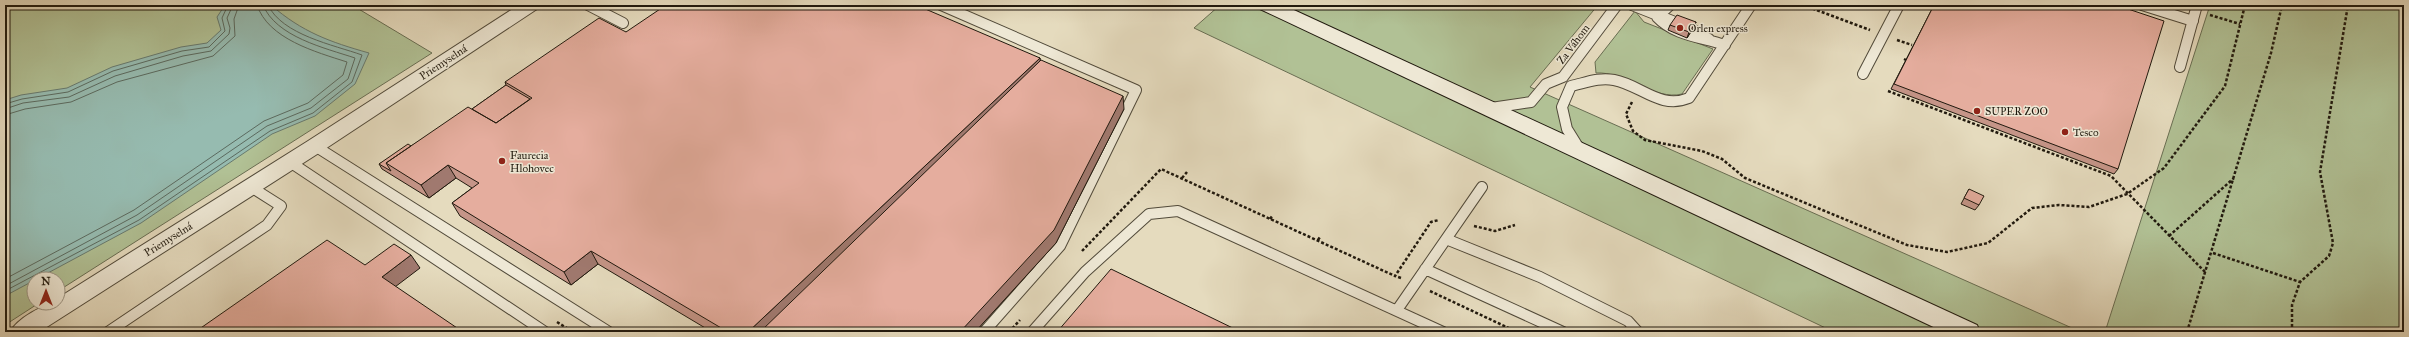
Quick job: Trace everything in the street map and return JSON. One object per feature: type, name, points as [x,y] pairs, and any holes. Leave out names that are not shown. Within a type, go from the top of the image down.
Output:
[{"type":"main road","points":[[1267,5],[1487,109],[1581,151],[1968,332]]},
{"type":"street","name":"Priemyselná","points":[[21,332],[315,146],[531,5]]},
{"type":"lane","points":[[588,5],[623,23]]},
{"type":"lane","points":[[941,5],[1136,90],[1060,246],[984,332]]},
{"type":"lane","name":"Za Váhom","points":[[1563,77],[1617,5]]},
{"type":"lane","points":[[1632,5],[1658,17],[1664,26],[1691,37],[1710,39],[1724,45]]},
{"type":"lane","points":[[1658,17],[1670,5]]},
{"type":"lane","points":[[1571,86],[1597,79],[1615,80],[1669,103],[1680,104],[1689,98],[1751,5]]},
{"type":"lane","points":[[1863,74],[1899,5]]},
{"type":"lane","points":[[2142,5],[2193,21]]},
{"type":"lane","points":[[2180,67],[2196,8]]},
{"type":"lane","points":[[1487,109],[1531,102],[1546,84],[1563,77],[1571,86]]},
{"type":"lane","points":[[1571,86],[1562,107],[1567,129],[1581,151]]},
{"type":"lane","points":[[315,146],[609,332]]},
{"type":"lane","points":[[290,162],[545,332]]},
{"type":"lane","points":[[108,332],[268,225],[281,206],[251,187]]},
{"type":"lane","points":[[1397,310],[1482,187]]},
{"type":"lane","points":[[1032,332],[1085,272],[1149,214],[1178,211],[1443,332]]},
{"type":"lane","points":[[1446,239],[1540,276],[1628,322],[1638,332]]},
{"type":"lane","points":[[1425,269],[1563,332]]},
{"type":"path","points":[[1803,5],[1912,45]]},
{"type":"path","points":[[1641,91],[1627,108],[1626,114],[1633,131],[1645,140],[1702,151],[1722,159],[1745,178],[1907,245],[1947,252],[1988,243],[2012,222],[2032,208],[2058,206],[2089,207],[2127,194],[2164,168],[2225,86],[2244,5]]},
{"type":"path","points":[[2187,332],[2213,253],[2271,53],[2282,5]]},
{"type":"path","points":[[2292,332],[2292,305],[2300,282],[2329,256],[2333,243],[2320,172],[2348,5]]},
{"type":"path","points":[[2196,8],[2240,24]]},
{"type":"path","points":[[1888,91],[2111,176],[2206,273]]},
{"type":"path","points":[[1081,253],[1161,169],[1395,276]]},
{"type":"path","points":[[1182,178],[1187,172]]},
{"type":"path","points":[[2169,236],[2235,177]]},
{"type":"path","points":[[1270,219],[1273,215]]},
{"type":"path","points":[[1505,232],[1515,225]]},
{"type":"path","points":[[2213,253],[2300,282]]},
{"type":"path","points":[[1009,332],[1024,315]]},
{"type":"path","points":[[1456,332],[1459,328],[1468,332]]},
{"type":"green space","points":[[5,5],[352,5],[432,53],[66,286],[66,271],[26,271],[27,311],[5,325]]},
{"type":"green space","points":[[1220,5],[1598,5],[1530,87],[2081,332],[1834,332],[1194,28]]},
{"type":"green space","points":[[2210,5],[2404,5],[2404,332],[2105,332]]},
{"type":"green space","points":[[1635,11],[1644,22],[1713,49],[1682,94],[1672,95],[1661,93],[1617,76],[1596,73],[1595,62]]},
{"type":"water","points":[[225,5],[271,5],[294,22],[317,35],[342,45],[369,53],[355,84],[315,116],[272,134],[141,223],[52,271],[26,271],[26,285],[5,296],[5,100],[21,95],[67,88],[112,67],[181,47],[207,43],[221,30],[217,17]]},
{"type":"building","points":[[666,5],[916,5],[1040,58],[748,332],[728,332],[591,251],[564,272],[452,203],[479,183],[448,165],[421,185],[386,163],[468,107],[496,123],[532,98],[505,82],[599,18],[626,32]]},
{"type":"building","name":"Tesco","points":[[1934,5],[2116,5],[2164,21],[2118,169],[1894,84]]},
{"type":"building","points":[[1677,15],[1696,22],[1689,32],[1670,25]]},
{"type":"building","points":[[1041,60],[1123,96],[1054,230],[960,332],[760,332]]},
{"type":"building","points":[[506,85],[530,99],[496,123],[472,109]]},
{"type":"building","points":[[408,144],[411,146],[386,163],[391,171],[379,164]]},
{"type":"building","points":[[1969,189],[1984,196],[1979,205],[1964,198]]},
{"type":"building","points":[[327,240],[365,265],[394,244],[411,255],[382,277],[463,332],[195,332]]},
{"type":"building","points":[[1111,269],[1241,332],[1057,332]]},
{"type":"place","name":"Orlen express","points":[[1680,28]]},
{"type":"place","name":"SUPER ZOO","points":[[1977,111]]},
{"type":"place","name":"Tesco","points":[[2065,132]]},
{"type":"place","name":"Faurecia Hlohovec","points":[[502,161]]}]
